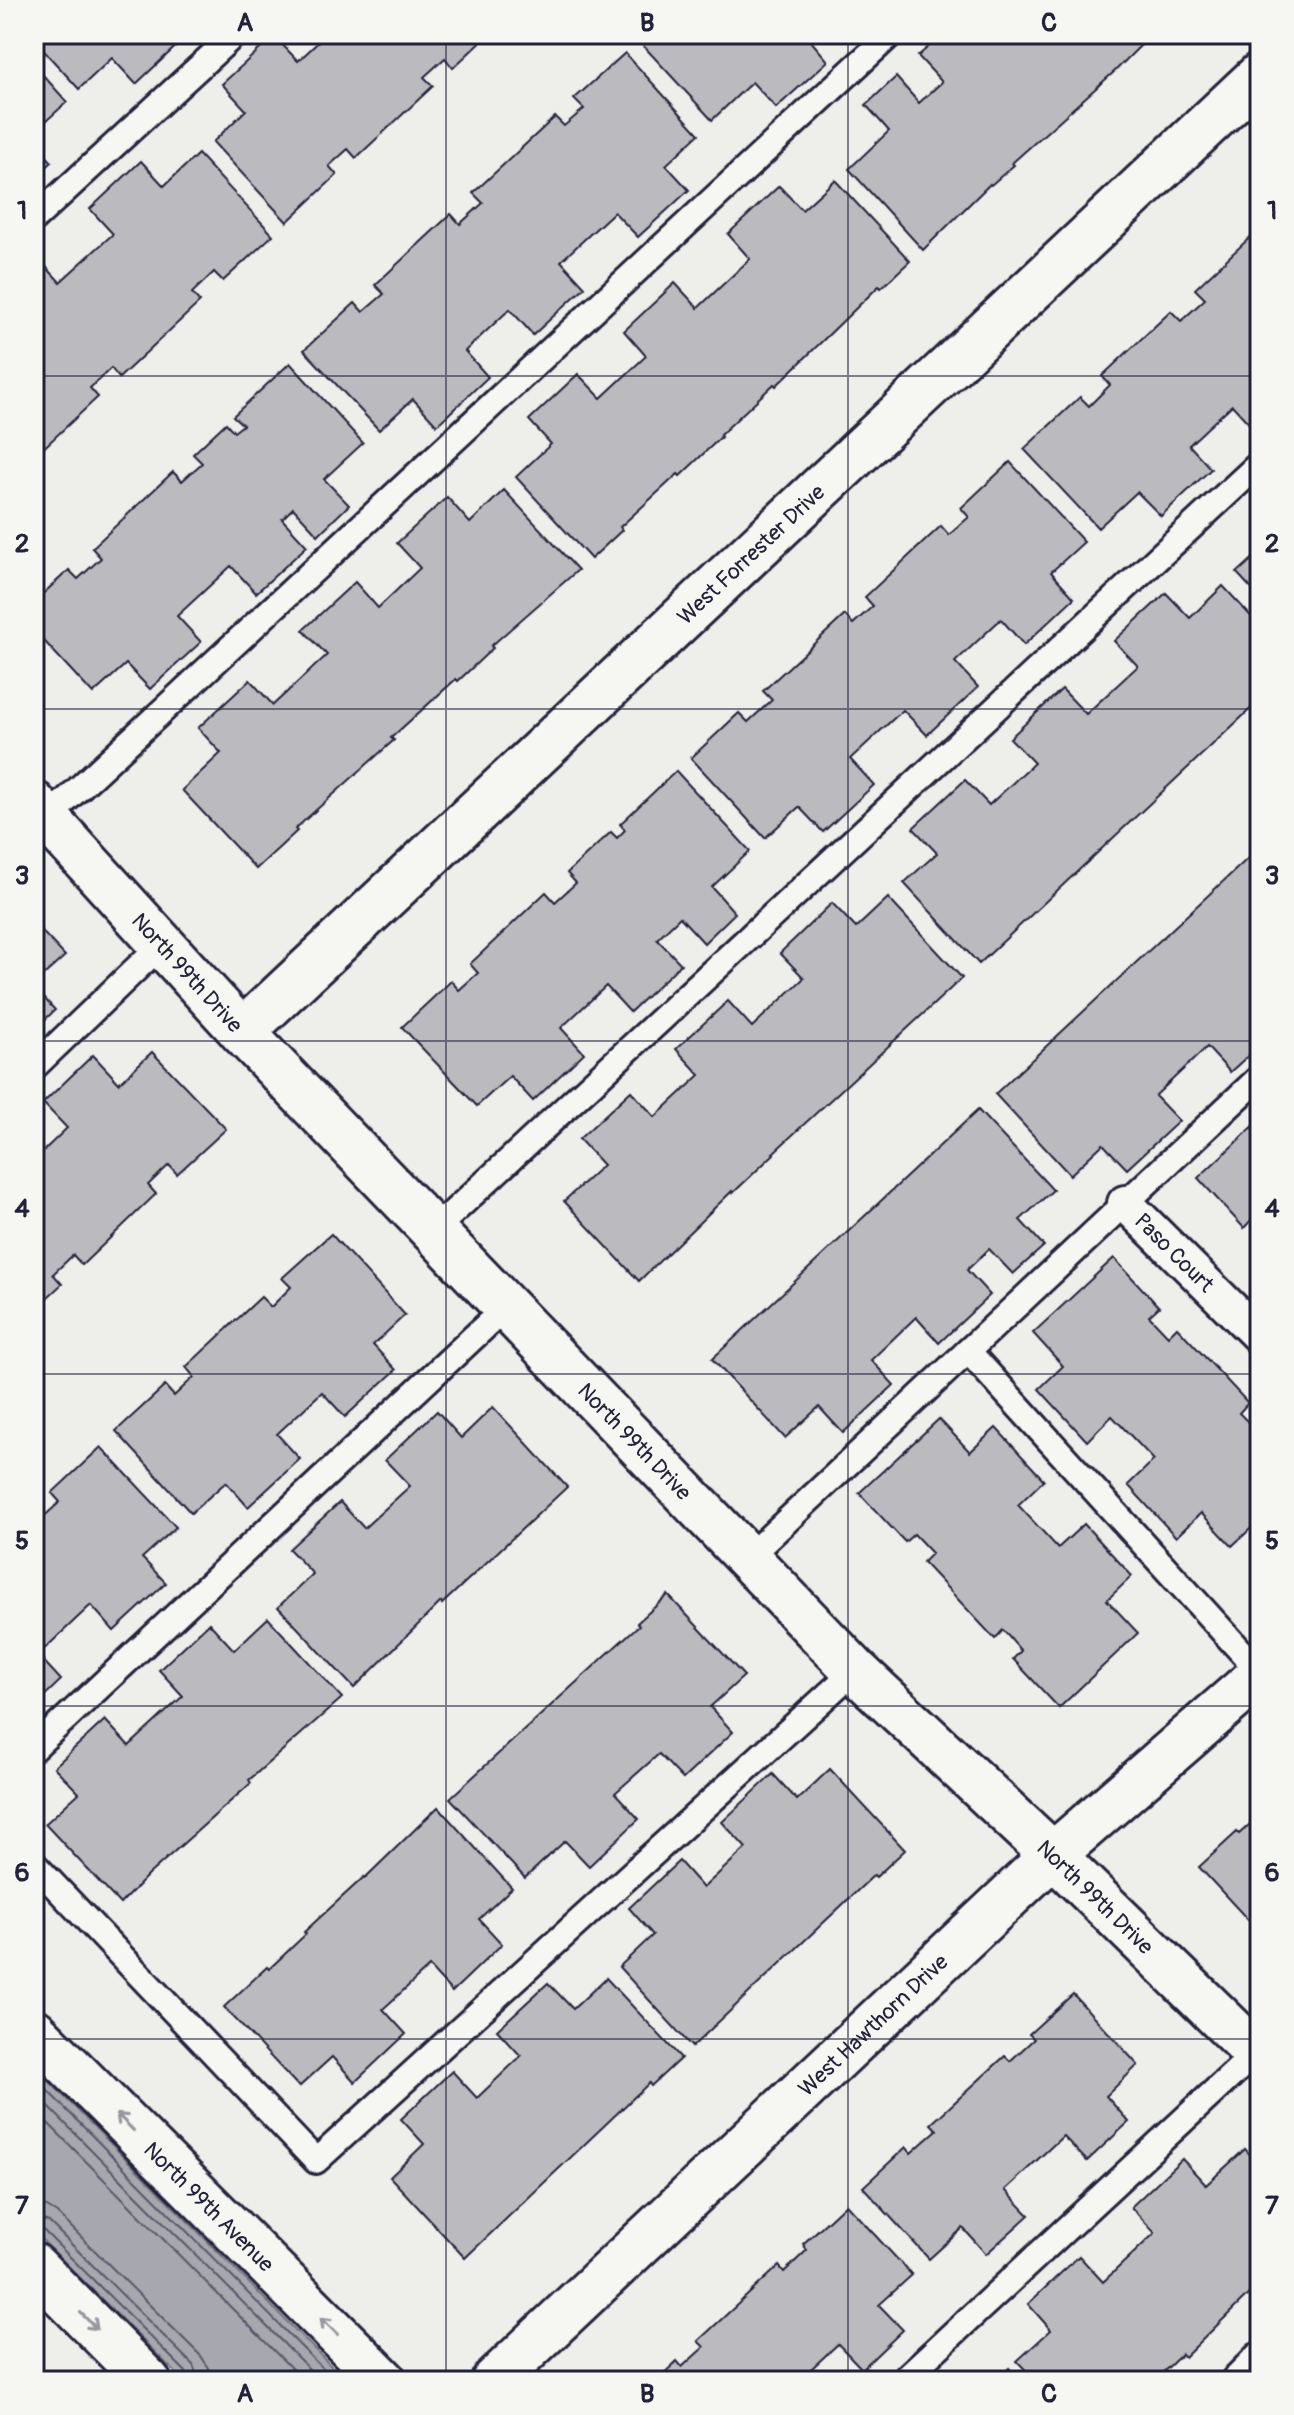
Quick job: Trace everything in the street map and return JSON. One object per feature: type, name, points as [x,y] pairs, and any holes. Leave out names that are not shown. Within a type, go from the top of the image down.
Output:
[{"type":"street","name":"West Forrester Drive","points":[[242,1032],[1260,75]]},
{"type":"street","name":"North 99th Drive","points":[[41,811],[242,1032],[855,1670],[1258,2053]]},
{"type":"street","name":"Paso Court","points":[[1125,1203],[1260,1337]]},
{"type":"street","name":"West Hawthorn Drive","points":[[494,2381],[1053,1855],[1260,1674]]},
{"type":"street","name":"North 99th Avenue","points":[[34,2031],[384,2381]]},
{"type":"street","points":[[34,2266],[148,2381]]},
{"type":"street","points":[[1239,2381],[1260,2360]]},
{"type":"lane","points":[[34,219],[235,34]]},
{"type":"lane","points":[[41,811],[891,34]]},
{"type":"lane","points":[[433,1231],[1260,463]]},
{"type":"lane","points":[[34,1067],[162,944]]},
{"type":"lane","points":[[747,1558],[1260,1077]]},
{"type":"lane","points":[[34,1748],[506,1307]]},
{"type":"lane","points":[[968,1351],[1260,1674]]},
{"type":"lane","points":[[34,1864],[316,2161],[855,1670]]},
{"type":"lane","points":[[902,2381],[1258,2053]]},
{"type":"water","points":[[34,2066],[346,2381],[184,2381],[34,2232]]},
{"type":"building","points":[[34,34],[187,36],[136,84],[112,58],[79,89],[34,40]]},
{"type":"building","points":[[327,34],[489,34],[453,68],[445,58],[424,77],[433,86],[356,158],[348,149],[329,166],[337,175],[287,222],[213,142],[246,110],[222,84],[274,36],[298,61]]},
{"type":"building","points":[[644,34],[805,34],[828,61],[776,108],[752,82],[712,120],[638,40]]},
{"type":"building","points":[[943,34],[1152,34],[923,250],[849,169],[889,131],[866,105],[896,77],[919,103],[942,82],[918,56]]},
{"type":"building","points":[[625,53],[699,134],[666,165],[689,190],[638,237],[614,212],[561,261],[585,287],[533,335],[510,309],[465,351],[488,377],[437,425],[413,399],[379,430],[304,350],[355,303],[363,312],[384,294],[375,285],[451,214],[460,224],[483,203],[473,193],[555,117],[564,126],[584,109],[574,99]]},
{"type":"building","points":[[34,65],[67,102],[34,132]]},
{"type":"building","points":[[34,142],[52,162],[34,179]]},
{"type":"building","points":[[198,154],[273,235],[223,281],[214,272],[192,293],[200,302],[119,378],[111,368],[90,388],[98,397],[34,457],[34,260],[37,257],[60,282],[113,234],[90,209],[141,161],[164,186]]},
{"type":"building","points":[[835,180],[910,261],[881,288],[879,286],[776,386],[774,384],[680,476],[678,474],[620,527],[622,530],[591,559],[516,477],[551,444],[529,420],[578,374],[601,398],[646,356],[624,331],[675,283],[698,308],[750,259],[728,234],[779,186],[802,210]]},
{"type":"building","points":[[1260,228],[1260,425],[1255,430],[1232,405],[1189,445],[1211,469],[1161,516],[1137,492],[1098,528],[1024,449],[1080,397],[1089,406],[1110,385],[1102,376],[1171,311],[1181,321],[1205,299],[1195,289]]},
{"type":"building","points":[[290,363],[363,443],[324,479],[349,505],[318,535],[293,508],[282,519],[307,546],[256,593],[231,566],[177,616],[201,642],[150,689],[126,664],[93,694],[34,630],[34,602],[69,570],[78,579],[101,558],[92,548],[173,472],[182,481],[202,463],[193,454],[226,423],[234,432],[243,425],[233,416]]},
{"type":"building","points":[[1010,462],[1084,542],[1051,572],[1074,598],[1024,645],[1001,619],[955,662],[978,687],[927,735],[903,710],[850,759],[874,785],[823,832],[799,807],[765,838],[691,758],[739,713],[748,722],[772,700],[763,691],[845,615],[853,624],[873,606],[865,597],[941,526],[949,535],[969,517],[961,508]]},
{"type":"building","points":[[504,490],[578,570],[391,738],[394,740],[295,829],[297,831],[256,869],[182,790],[221,753],[198,728],[250,680],[273,705],[327,655],[303,630],[355,582],[378,608],[420,568],[397,543],[447,497],[470,523]]},
{"type":"building","points":[[1260,552],[1260,598],[1237,573]]},
{"type":"building","points":[[1223,586],[1260,626],[1260,700],[979,964],[904,883],[937,853],[913,828],[965,780],[989,805],[1034,763],[1010,738],[1062,689],[1086,714],[1138,666],[1114,641],[1166,593],[1190,618]]},
{"type":"building","points":[[676,771],[750,851],[712,887],[735,913],[704,943],[680,917],[657,939],[681,964],[630,1012],[606,986],[561,1028],[584,1053],[533,1101],[510,1076],[477,1106],[402,1027],[451,981],[459,990],[478,973],[470,964],[546,892],[555,902],[576,883],[567,873],[611,832],[617,838],[625,830],[620,824]]},
{"type":"building","points":[[1260,847],[1260,1045],[1230,1072],[1207,1047],[1155,1096],[1179,1121],[1127,1169],[1103,1144],[1070,1175],[995,1094]]},
{"type":"building","points":[[888,898],[962,978],[639,1281],[564,1201],[603,1165],[579,1139],[631,1091],[655,1117],[700,1075],[676,1049],[728,1001],[752,1027],[804,978],[780,953],[832,903],[856,928]]},
{"type":"building","points":[[34,923],[65,956],[34,984]]},
{"type":"building","points":[[34,987],[55,1010],[34,1030]]},
{"type":"building","points":[[152,1052],[226,1129],[177,1174],[169,1165],[148,1185],[156,1194],[82,1265],[73,1255],[53,1274],[62,1284],[34,1310],[34,1160],[67,1128],[43,1103],[93,1055],[119,1083]]},
{"type":"building","points":[[978,1110],[1053,1190],[1020,1220],[1044,1246],[1013,1274],[989,1249],[967,1270],[990,1295],[939,1343],[916,1317],[871,1360],[894,1385],[843,1433],[819,1407],[785,1438],[712,1359]]},
{"type":"building","points":[[1260,1120],[1260,1225],[1253,1218],[1244,1228],[1198,1178]]},
{"type":"building","points":[[331,1234],[405,1315],[373,1345],[396,1370],[345,1417],[322,1392],[277,1434],[300,1459],[248,1507],[226,1482],[191,1513],[116,1431],[165,1386],[174,1396],[194,1377],[186,1367],[261,1297],[271,1307],[291,1287],[282,1278]]},
{"type":"building","points":[[1114,1258],[1159,1307],[1149,1316],[1168,1336],[1177,1327],[1248,1403],[1239,1413],[1257,1431],[1260,1428],[1260,1520],[1232,1546],[1201,1513],[1176,1537],[1128,1485],[1154,1460],[1112,1416],[1087,1441],[1039,1389],[1063,1366],[1033,1333]]},
{"type":"building","points":[[493,1407],[567,1487],[441,1602],[354,1688],[278,1607],[313,1574],[289,1549],[340,1502],[364,1528],[410,1486],[385,1460],[437,1411],[461,1438]]},
{"type":"building","points":[[939,1419],[970,1452],[996,1428],[1044,1480],[1018,1505],[1058,1548],[1084,1524],[1132,1576],[1107,1600],[1138,1633],[1059,1708],[1013,1659],[1021,1651],[1003,1630],[995,1639],[923,1562],[932,1553],[914,1534],[905,1542],[859,1493]]},
{"type":"building","points":[[101,1447],[176,1527],[142,1558],[166,1583],[114,1631],[91,1605],[38,1655],[61,1680],[34,1706],[34,1513],[40,1520],[60,1502],[52,1493]]},
{"type":"building","points":[[668,1595],[744,1676],[710,1707],[733,1732],[683,1779],[659,1754],[615,1793],[639,1819],[589,1866],[565,1841],[525,1878],[450,1798]]},
{"type":"building","points":[[268,1618],[342,1698],[249,1780],[251,1783],[120,1904],[45,1824],[79,1793],[54,1767],[105,1720],[129,1746],[183,1696],[159,1670],[209,1623],[234,1650]]},
{"type":"building","points":[[830,1769],[905,1850],[876,1877],[874,1875],[692,2047],[619,1967],[653,1935],[629,1908],[679,1861],[703,1888],[746,1848],[722,1822],[773,1774],[797,1800]]},
{"type":"building","points":[[438,1807],[512,1888],[479,1919],[502,1944],[452,1992],[429,1967],[383,2009],[406,2034],[355,2082],[332,2057],[299,2087],[224,2007],[267,1967],[269,1969],[306,1934],[304,1932]]},
{"type":"building","points":[[1260,1815],[1260,1933],[1199,1867]]},
{"type":"building","points":[[606,1978],[681,2058],[651,2086],[649,2083],[465,2258],[390,2177],[424,2144],[401,2119],[452,2071],[477,2098],[521,2056],[497,2030],[548,1983],[573,2009]]},
{"type":"building","points":[[1073,1994],[1138,2065],[1106,2096],[1129,2122],[1087,2161],[1063,2136],[1005,2190],[1029,2215],[986,2254],[963,2228],[929,2259],[863,2187],[906,2147],[911,2153],[937,2130],[931,2124],[1005,2056],[1010,2061],[1034,2039],[1029,2034]]},
{"type":"building","points":[[1245,2149],[1260,2165],[1260,2283],[1185,2357],[1182,2354],[1154,2381],[1036,2381],[1017,2361],[1051,2330],[1028,2304],[1079,2256],[1103,2282],[1155,2233],[1131,2207],[1182,2159],[1206,2185]]},
{"type":"building","points":[[846,2204],[912,2275],[879,2305],[903,2330],[862,2369],[838,2344],[798,2381],[656,2381],[677,2361],[682,2367],[704,2347],[698,2341],[779,2266],[784,2272],[807,2250],[803,2244]]},
{"type":"building","points":[[1009,2368],[1021,2381],[996,2381]]}]
